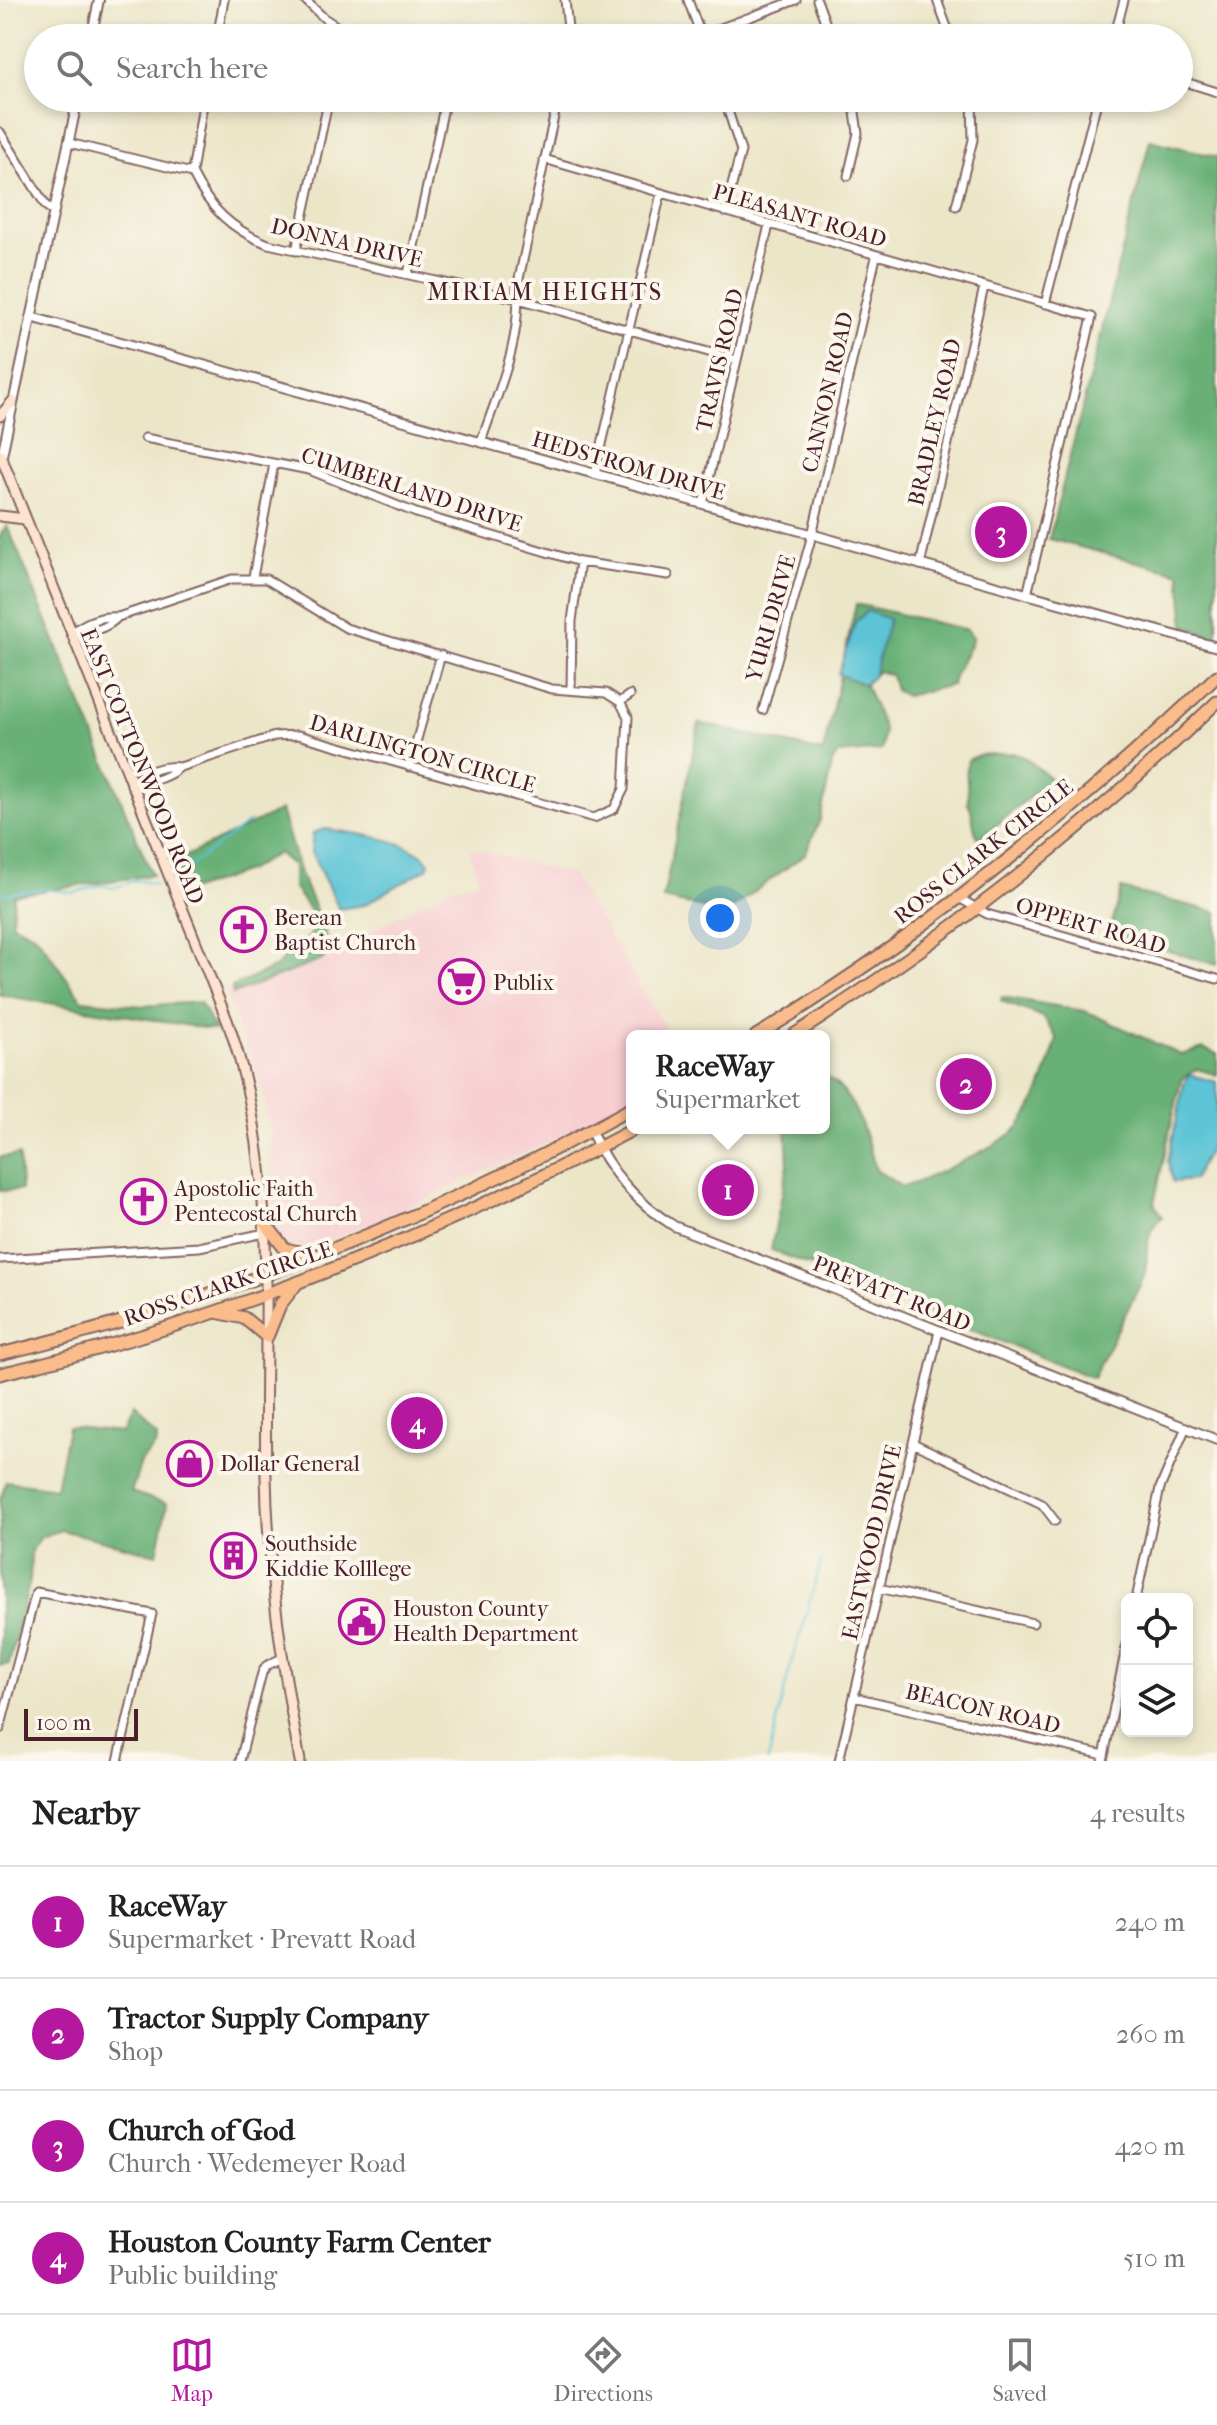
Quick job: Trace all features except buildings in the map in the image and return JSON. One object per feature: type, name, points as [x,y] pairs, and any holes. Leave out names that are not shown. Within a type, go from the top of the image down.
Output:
[{"type":"highway","name":"ROSS CLARK CIRCLE","points":[[766,1030],[959,898],[1084,797],[1217,676]]},
{"type":"highway","name":"ROSS CLARK CIRCLE","points":[[802,1030],[975,909],[1085,822],[1217,702]]},
{"type":"highway","points":[[798,1010],[810,1025]]},
{"type":"highway","name":"ROSS CLARK CIRCLE","points":[[4,1353],[265,1274],[315,1255],[499,1176],[626,1111]]},
{"type":"highway","name":"ROSS CLARK CIRCLE","points":[[6,1373],[265,1294],[389,1246],[496,1198],[626,1133]]},
{"type":"highway","points":[[496,1198],[492,1187],[499,1176]]},
{"type":"highway","points":[[266,1228],[285,1249],[315,1255]]},
{"type":"highway","points":[[214,1312],[244,1318],[267,1337],[280,1305],[298,1281]]},
{"type":"highway","points":[[4,1353],[6,1373]]},
{"type":"main road","points":[[0,416],[13,401]]},
{"type":"main road","name":"EAST COTTONWOOD ROAD","points":[[0,459],[243,1063],[259,1144],[266,1228],[267,1519],[282,1658],[300,1761]]},
{"type":"main road","points":[[0,516],[25,519]]},
{"type":"street","points":[[94,24],[99,0]]},
{"type":"street","points":[[220,24],[224,0]]},
{"type":"street","points":[[305,0],[332,24]]},
{"type":"street","points":[[565,0],[568,24]]},
{"type":"street","points":[[688,0],[695,24]]},
{"type":"street","points":[[733,24],[796,0]]},
{"type":"street","points":[[817,0],[826,24]]},
{"type":"street","points":[[937,0],[946,24]]},
{"type":"street","points":[[1118,24],[1124,0]]},
{"type":"street","points":[[1193,84],[1217,92]]},
{"type":"street","points":[[0,459],[75,112]]},
{"type":"street","points":[[69,143],[192,173],[202,112]]},
{"type":"street","points":[[296,251],[326,112]]},
{"type":"street","points":[[408,274],[443,112]]},
{"type":"street","points":[[481,442],[510,354],[554,112]]},
{"type":"street","points":[[725,212],[741,151],[728,112]]},
{"type":"street","points":[[848,176],[858,133],[855,112]]},
{"type":"street","points":[[956,206],[973,140],[972,112]]},
{"type":"street","points":[[1045,304],[1094,112]]},
{"type":"street","points":[[0,132],[46,206],[54,212]]},
{"type":"street","name":"PLEASANT ROAD","points":[[544,159],[1092,317],[1027,595]]},
{"type":"street","name":"DONNA DRIVE","points":[[192,173],[210,203],[235,228],[268,244],[518,299],[737,360]]},
{"type":"street","points":[[595,474],[661,193]]},
{"type":"street","name":"TRAVIS ROAD","points":[[703,504],[769,225]]},
{"type":"street","name":"CANNON ROAD","points":[[812,535],[876,257]]},
{"type":"street","name":"BRADLEY ROAD","points":[[920,565],[984,287]]},
{"type":"street","name":"HEDSTROM DRIVE","points":[[31,317],[1217,647]]},
{"type":"street","name":"CUMBERLAND DRIVE","points":[[145,438],[309,470],[405,510],[580,562],[668,575]]},
{"type":"street","points":[[253,577],[274,464]]},
{"type":"street","name":"YURI DRIVE","points":[[763,710],[812,535]]},
{"type":"street","points":[[571,690],[572,621],[580,562]]},
{"type":"street","points":[[71,633],[86,633],[111,625],[118,617],[232,579],[253,577],[279,585],[346,628],[552,689],[606,693],[620,702],[630,695]]},
{"type":"street","points":[[409,767],[441,655]]},
{"type":"street","name":"DARLINGTON CIRCLE","points":[[131,785],[173,774],[180,767],[275,736],[290,734],[582,818],[612,816],[624,789],[629,723],[620,702]]},
{"type":"street","name":"OPPERT ROAD","points":[[959,898],[975,909],[1217,979]]},
{"type":"street","name":"PREVATT ROAD","points":[[591,1131],[598,1148],[632,1192],[674,1226],[1217,1440]]},
{"type":"street","points":[[0,1259],[199,1247],[266,1228]]},
{"type":"street","name":"EASTWOOD DRIVE","points":[[839,1761],[939,1331]]},
{"type":"street","points":[[1137,1593],[1160,1488],[1186,1427]]},
{"type":"street","points":[[913,1443],[1042,1504],[1055,1521]]},
{"type":"street","points":[[879,1588],[1033,1623]]},
{"type":"street","points":[[0,1729],[36,1592],[152,1614],[118,1761]]},
{"type":"street","points":[[240,1761],[262,1673],[266,1666],[282,1658]]},
{"type":"street","points":[[1103,1758],[1122,1665]]},
{"type":"street","name":"BEACON ROAD","points":[[854,1697],[1103,1758]]},
{"type":"shaded area","points":[[469,847],[573,875],[666,1030],[626,1030],[626,1101],[559,1137],[379,1220],[307,1249],[288,1245],[275,1231],[270,1128],[263,1091],[225,992],[334,946],[362,950],[367,933],[451,888],[479,880]]},
{"type":"green space","points":[[1150,140],[1217,157],[1217,638],[1185,626],[1180,573],[1049,539]]},
{"type":"green space","points":[[7,525],[152,875],[14,895],[12,923],[37,936],[82,1000],[142,1006],[200,1002],[215,1030],[0,995],[0,535]]},
{"type":"green space","points":[[856,604],[967,630],[973,637],[952,685],[906,696],[895,690],[891,675],[878,671],[865,684],[884,729],[882,750],[838,754],[833,760],[820,820],[805,854],[726,913],[663,899],[699,723],[823,752]]},
{"type":"green space","points":[[1012,753],[1024,757],[1051,779],[979,839],[968,803],[968,760],[978,755]]},
{"type":"green space","points":[[281,810],[300,874],[325,931],[326,955],[322,960],[233,994],[232,987],[278,966],[287,953],[310,937],[311,912],[293,887],[293,866],[278,853],[249,870],[193,890],[182,884],[178,867],[184,857]]},
{"type":"green space","points":[[1121,889],[1217,912],[1217,965],[1109,934]]},
{"type":"green space","points":[[1002,997],[1085,1011],[1181,1055],[1203,1048],[1217,1054],[1217,1075],[1197,1069],[1181,1080],[1154,1203],[1162,1217],[1149,1237],[1144,1277],[1093,1378],[771,1250],[788,1164],[786,1134],[830,1134],[830,1080],[845,1093],[859,1117],[876,1170],[902,1187],[962,1161],[1017,1129],[1036,1099],[1057,1039],[1043,1017],[1001,1001]]},
{"type":"green space","points":[[19,1155],[21,1190],[0,1191],[0,1157]]},
{"type":"green space","points":[[131,1414],[157,1437],[155,1446],[142,1460],[131,1492],[167,1504],[157,1554],[61,1530],[41,1537],[31,1551],[30,1580],[9,1664],[0,1665],[0,1501],[6,1481],[56,1488],[68,1427],[121,1433]]},
{"type":"water","points":[[867,611],[889,619],[873,677],[863,684],[838,674],[856,621]]},
{"type":"water","points":[[325,829],[397,843],[422,855],[429,863],[427,868],[364,905],[339,909],[311,852],[313,833]]},
{"type":"water","points":[[1190,1075],[1217,1082],[1217,1134],[1193,1180],[1173,1182],[1168,1161],[1184,1084]]},
{"type":"waterway","points":[[178,875],[250,821]]},
{"type":"waterway","points":[[0,894],[44,889],[73,893],[100,885],[114,888],[136,880],[154,884]]},
{"type":"waterway","points":[[768,1761],[788,1675],[822,1560]]},
{"type":"place","name":"Church of God","points":[[1001,532]]},
{"type":"place","name":"Berean Baptist Church","points":[[243,930]]},
{"type":"place","name":"Publix","points":[[462,982]]},
{"type":"place","name":"Tractor Supply Company","points":[[966,1084]]},
{"type":"place","name":"RaceWay","points":[[728,1190]]},
{"type":"place","name":"Apostolic Faith Pentecostal Church","points":[[143,1201]]},
{"type":"place","name":"Houston County Farm Center","points":[[417,1423]]},
{"type":"place","name":"Dollar General","points":[[189,1463]]},
{"type":"place","name":"Southside Kiddie Kolllege","points":[[234,1556]]},
{"type":"place","name":"Houston County Health Department","points":[[362,1621]]},
{"type":"district","name":"MIRIAM HEIGHTS","points":[[545,292]]}]
